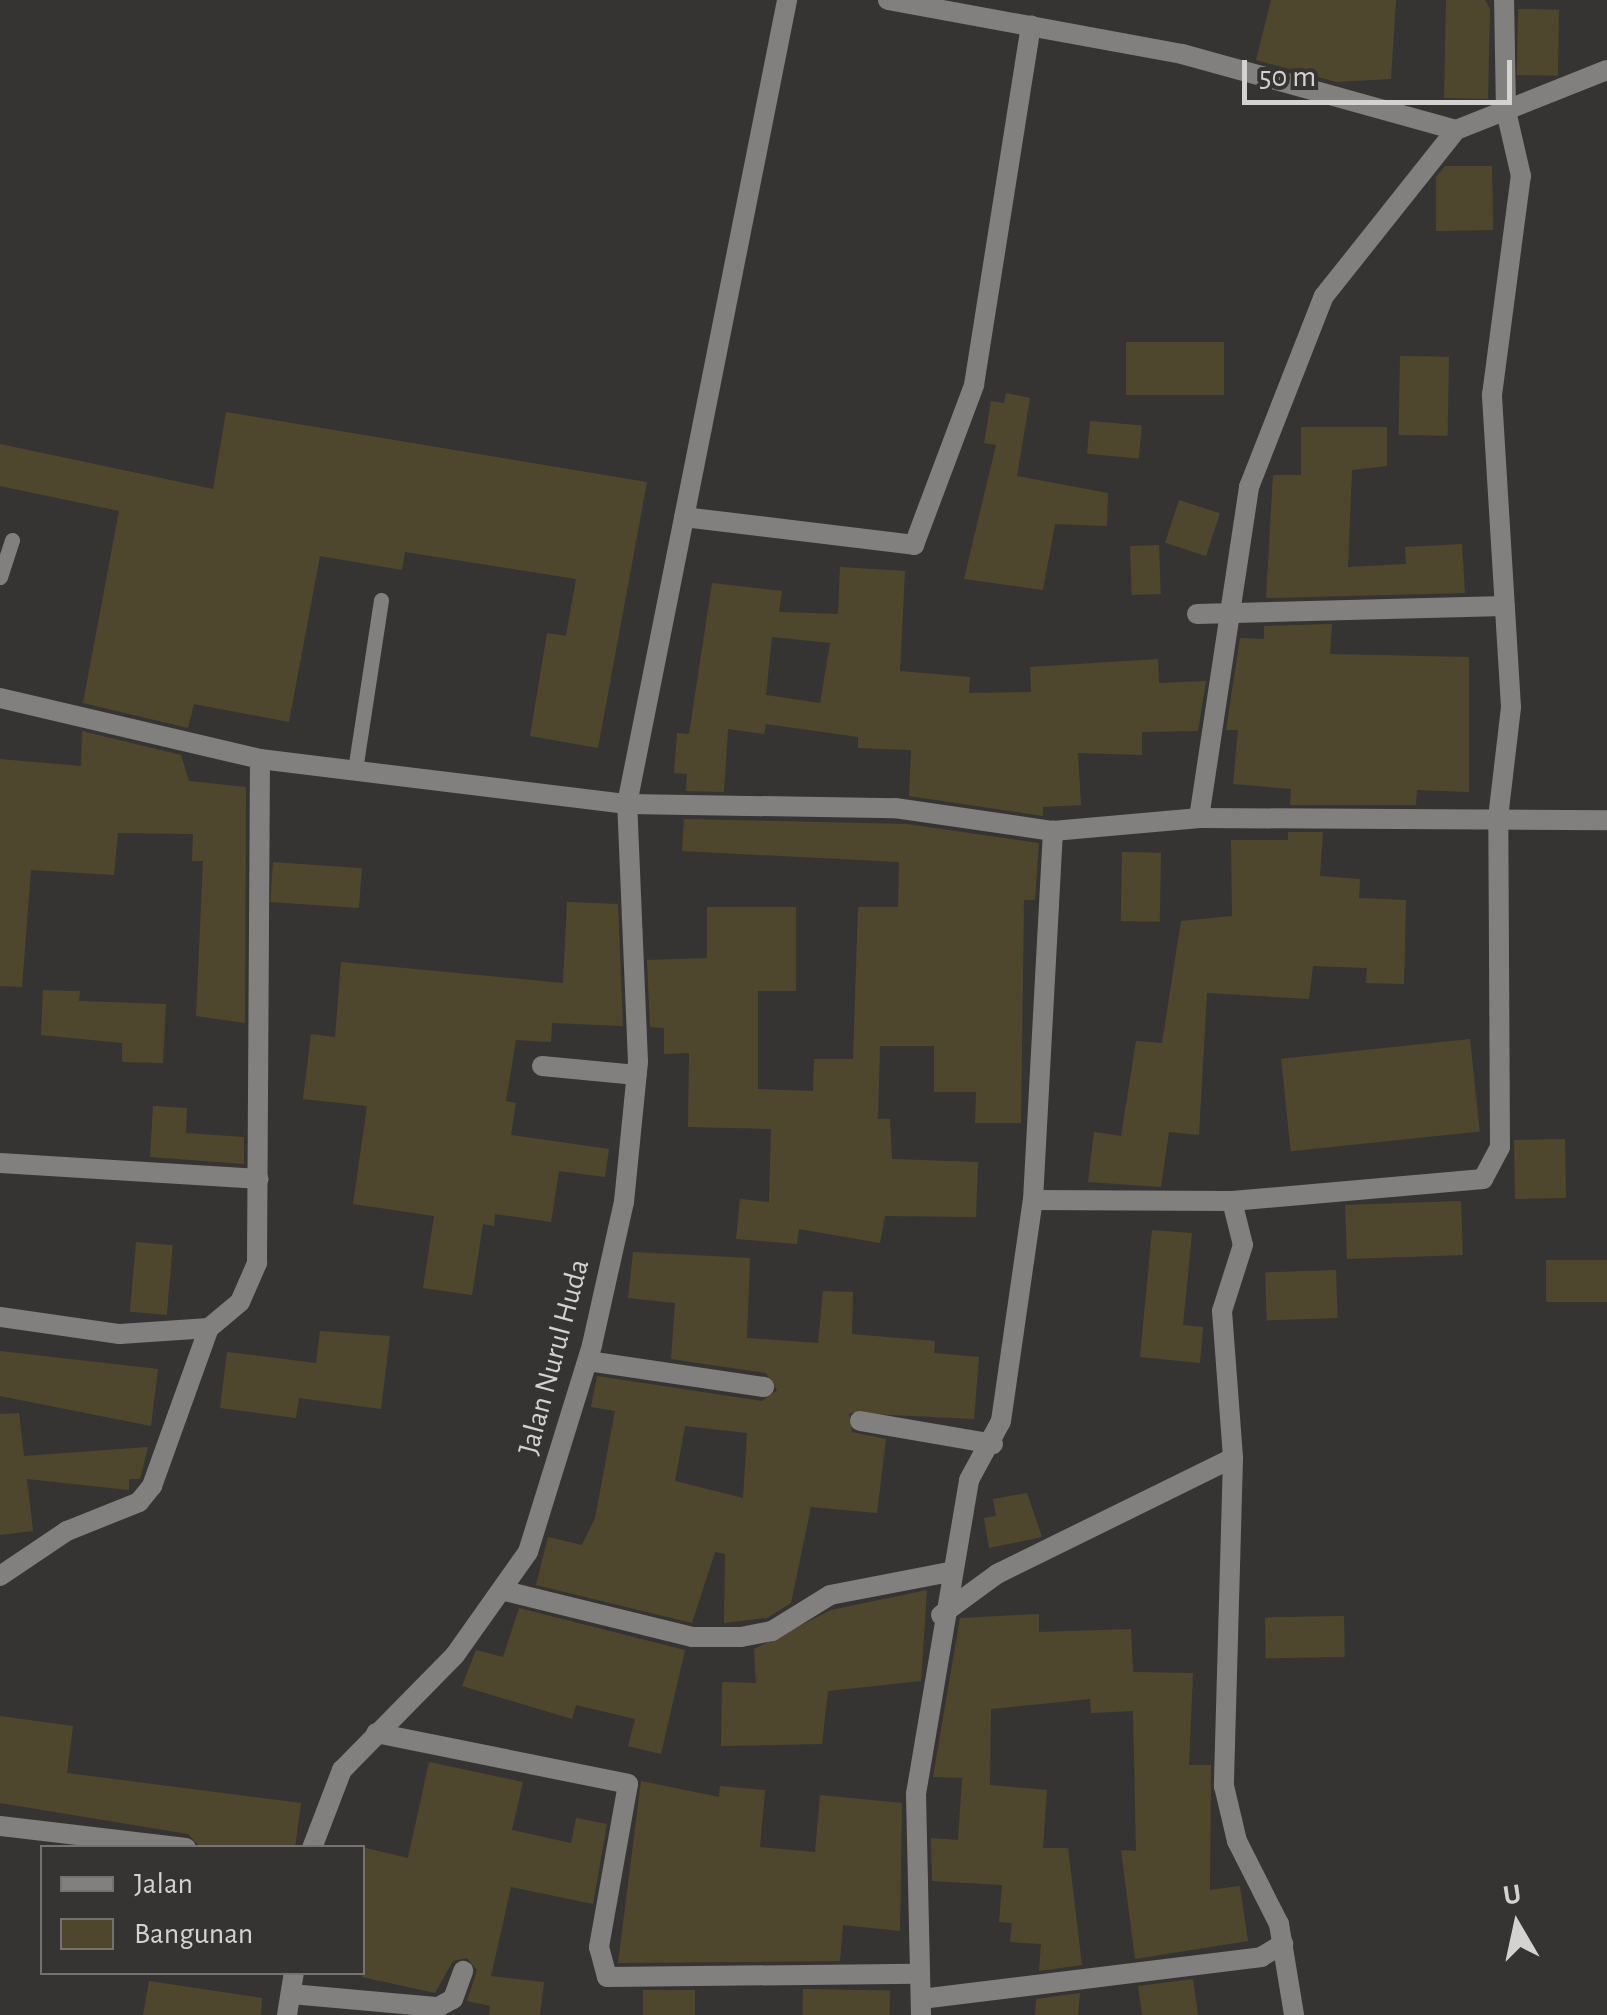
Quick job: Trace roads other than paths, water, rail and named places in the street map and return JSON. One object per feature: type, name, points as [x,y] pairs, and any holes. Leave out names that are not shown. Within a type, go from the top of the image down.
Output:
[{"type":"street","name":"Jalan Nurul Huda","points":[[313,1845],[342,1770],[505,1591],[538,1524],[588,1361],[624,1202],[637,1076],[627,804],[787,0]]},
{"type":"street","points":[[888,0],[1182,54],[1456,130]]},
{"type":"street","points":[[1033,1200],[1232,1201],[1483,1179],[1492,1168],[1504,1067],[1498,818],[1511,708],[1492,395],[1521,176],[1506,111],[1504,0]]},
{"type":"street","points":[[684,517],[914,545],[974,385],[1031,24]]},
{"type":"street","points":[[1198,818],[1225,613],[1250,488],[1324,296],[1456,130],[1607,70]]},
{"type":"street","points":[[1197,614],[1505,606]]},
{"type":"street","points":[[0,698],[260,758],[627,804],[895,808],[1053,830],[1198,818],[1607,820]]},
{"type":"street","points":[[0,1576],[67,1531],[139,1502],[210,1328],[240,1302],[257,1263],[260,758]]},
{"type":"street","points":[[1053,830],[1033,1200],[993,1444],[969,1480],[949,1572],[916,1794],[917,1974],[921,2007],[1261,1957],[1283,1944]]},
{"type":"street","points":[[542,1066],[637,1076]]},
{"type":"street","points":[[0,1162],[258,1179]]},
{"type":"street","points":[[1232,1201],[1243,1245],[1222,1311],[1232,1458],[1226,1812],[1265,1881],[1283,1944],[1294,2015]]},
{"type":"street","points":[[0,1317],[120,1334],[210,1328]]},
{"type":"street","points":[[588,1361],[764,1387]]},
{"type":"street","points":[[860,1421],[993,1444]]},
{"type":"street","points":[[942,1614],[998,1574],[1232,1458]]},
{"type":"street","points":[[505,1591],[692,1636],[741,1637],[772,1631],[830,1595],[949,1572]]},
{"type":"street","points":[[376,1733],[628,1784],[599,1946],[607,1977],[917,1974]]},
{"type":"street","points":[[0,1826],[161,1845]]},
{"type":"street","points":[[291,1994],[419,2010],[453,1999],[463,1971]]},
{"type":"lane","points":[[0,577],[12,540]]},
{"type":"lane","points":[[355,770],[380,600]]}]
